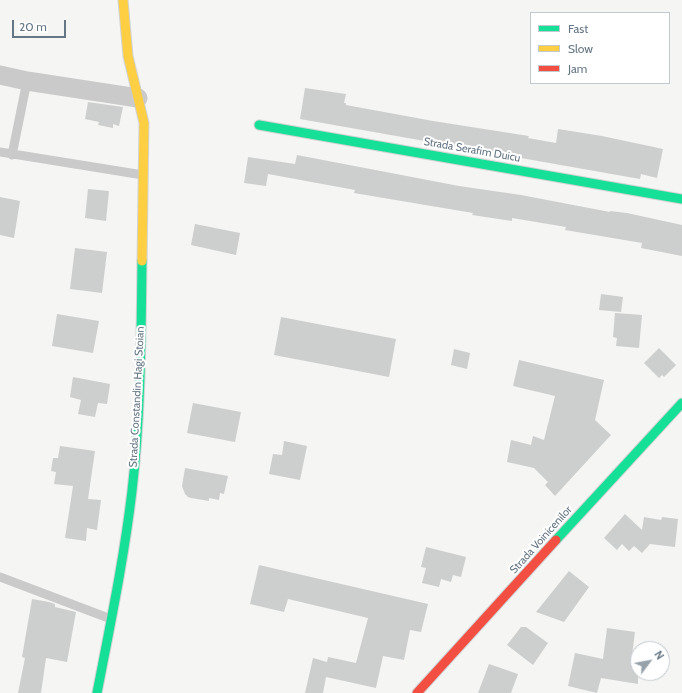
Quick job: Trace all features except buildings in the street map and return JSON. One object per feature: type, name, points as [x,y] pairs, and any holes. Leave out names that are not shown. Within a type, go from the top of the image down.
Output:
[{"type":"street","name":"Strada Constandin Hagi Stoian","points":[[97,693],[121,569],[132,490],[139,396],[143,112],[138,98],[128,55],[123,0]]},
{"type":"street","points":[[0,75],[26,81],[138,98]]},
{"type":"street","name":"Strada Serafim Duicu","points":[[259,125],[682,199]]},
{"type":"street","name":"Strada Voinicenilor","points":[[417,693],[682,403]]},
{"type":"lane","points":[[12,155],[26,81]]},
{"type":"lane","points":[[0,152],[143,175]]},
{"type":"lane","points":[[0,577],[111,619]]},
{"type":"traffic: fast","points":[[259,125],[682,199]]},
{"type":"traffic: fast","points":[[97,693],[121,567],[132,491],[139,405],[142,261]]},
{"type":"traffic: fast","points":[[556,540],[682,403]]},
{"type":"traffic: slow","points":[[123,0],[128,56],[144,123],[142,261]]},
{"type":"traffic: jam","points":[[417,693],[556,540]]}]
